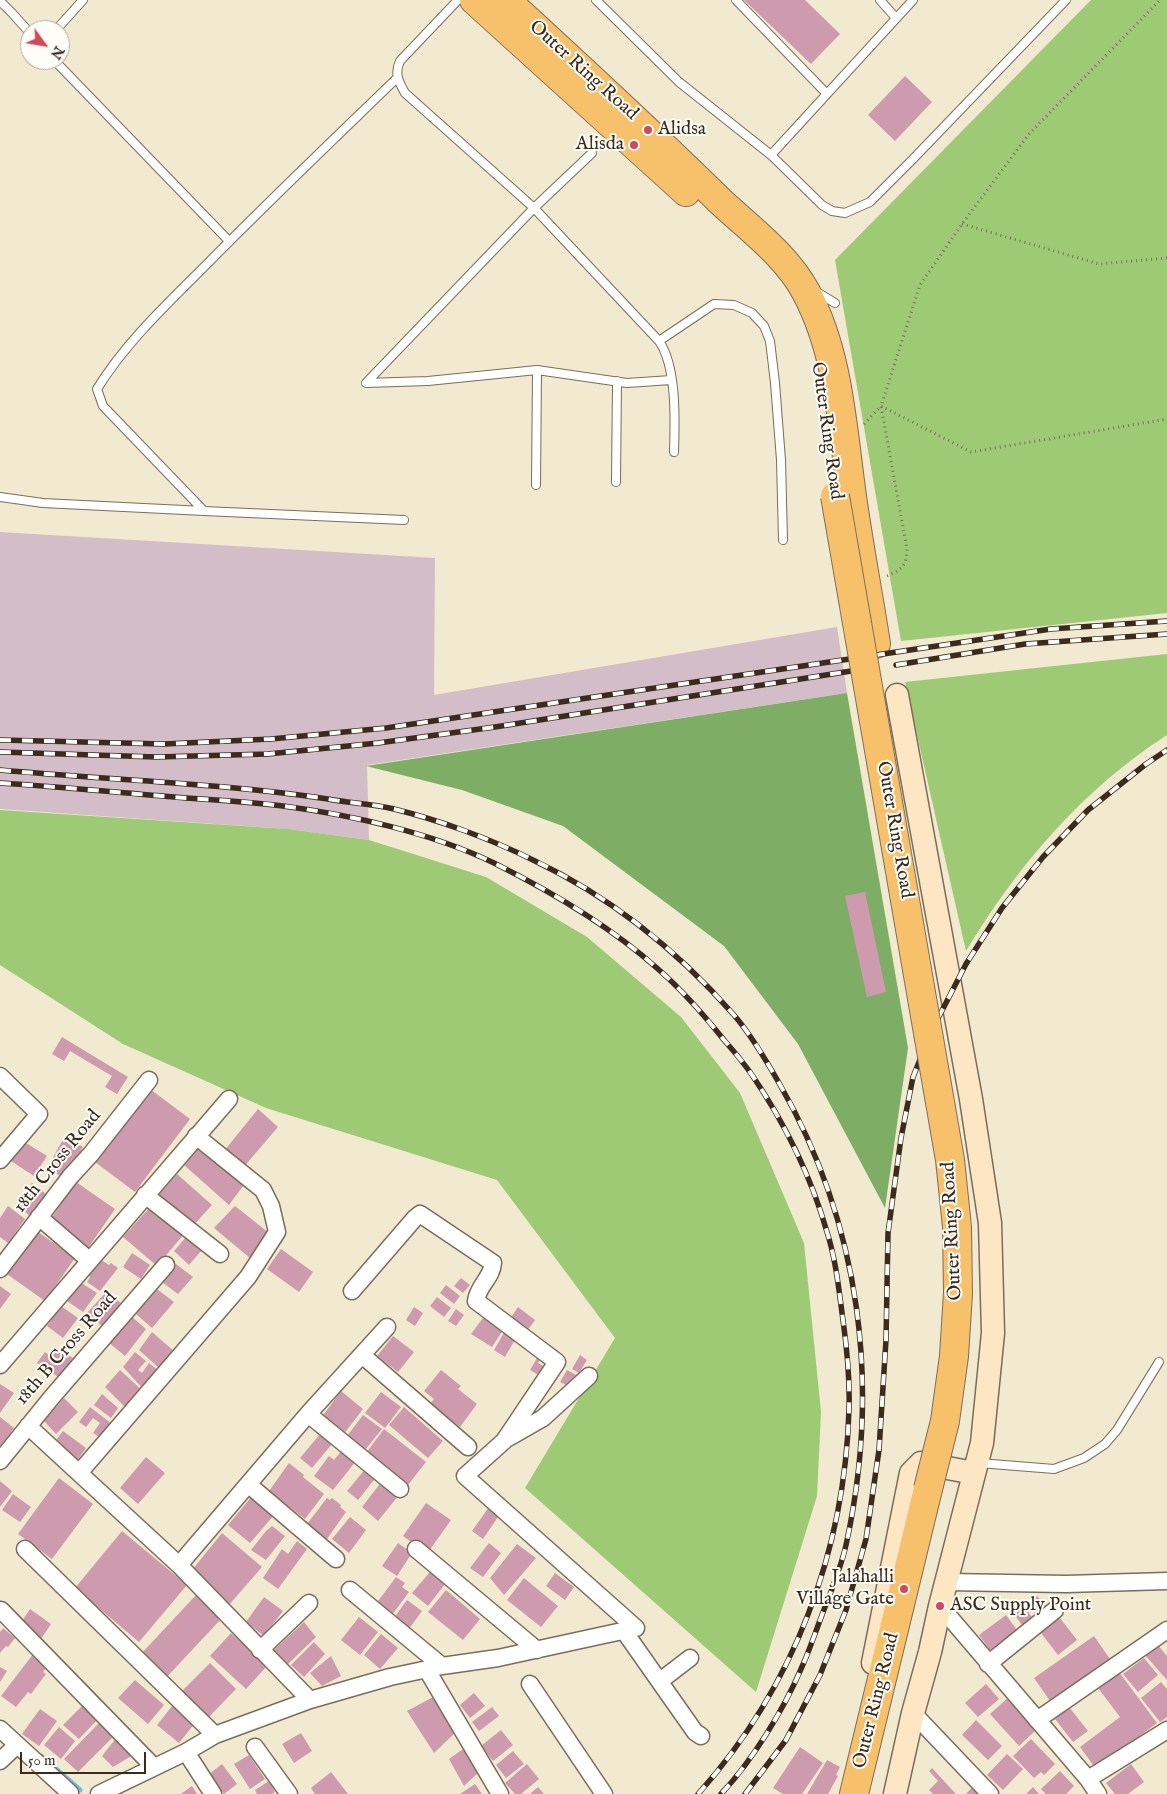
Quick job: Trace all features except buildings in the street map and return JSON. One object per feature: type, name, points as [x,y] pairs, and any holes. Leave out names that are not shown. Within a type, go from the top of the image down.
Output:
[{"type":"highway","name":"Outer Ring Road","points":[[474,0],[763,261],[795,300],[814,346],[843,493],[950,1160],[956,1217],[958,1293],[954,1356],[935,1490],[870,1794]]},
{"type":"highway","name":"Outer Ring Road","points":[[506,0],[648,130],[788,263],[806,292],[827,341],[836,378],[843,493]]},
{"type":"highway","name":"Outer Ring Road","points":[[854,1794],[935,1490]]},
{"type":"street","points":[[895,1794],[913,1712],[930,1652],[982,1443],[993,1333],[990,1223],[971,1100],[897,695]]},
{"type":"street","points":[[0,1076],[39,1114],[0,1160]]},
{"type":"street","name":"18th Cross Road","points":[[0,1269],[148,1080]]},
{"type":"street","points":[[0,1365],[229,1099]]},
{"type":"street","points":[[79,1473],[248,1277],[277,1232],[271,1206],[263,1190],[196,1136]]},
{"type":"street","points":[[145,1195],[220,1254]]},
{"type":"street","points":[[352,1291],[420,1214],[493,1263],[492,1271],[477,1290],[476,1301],[557,1362],[504,1441]]},
{"type":"street","points":[[39,1218],[89,1260]]},
{"type":"street","name":"18th B Cross Road","points":[[0,1461],[166,1265]]},
{"type":"street","points":[[179,1565],[308,1414],[388,1327]]},
{"type":"street","points":[[362,1354],[468,1447]]},
{"type":"street","points":[[98,1794],[186,1752],[215,1734],[310,1700],[390,1677],[498,1658],[636,1628],[465,1476],[504,1441],[543,1418],[589,1376]]},
{"type":"street","points":[[308,1414],[400,1489]]},
{"type":"street","points":[[28,1426],[179,1565],[310,1700]]},
{"type":"street","points":[[847,1794],[912,1473],[921,1463],[975,1468]]},
{"type":"street","points":[[249,1485],[336,1559]]},
{"type":"street","points":[[416,1548],[538,1650]]},
{"type":"street","points":[[25,1549],[215,1734]]},
{"type":"street","points":[[947,1582],[1066,1584],[1167,1581]]},
{"type":"street","points":[[350,1590],[435,1668],[500,1794]]},
{"type":"street","points":[[260,1650],[309,1602]]},
{"type":"street","points":[[940,1606],[1088,1779],[1098,1794]]},
{"type":"street","points":[[0,1610],[154,1767]]},
{"type":"street","points":[[988,1664],[1055,1610]]},
{"type":"street","points":[[1037,1720],[1167,1630]]},
{"type":"street","points":[[624,1631],[695,1732],[701,1736]]},
{"type":"street","points":[[660,1681],[690,1658]]},
{"type":"street","points":[[530,1684],[604,1794]]},
{"type":"street","points":[[913,1712],[990,1794]]},
{"type":"street","points":[[0,1729],[70,1794]]},
{"type":"street","points":[[1088,1779],[1167,1730]]},
{"type":"street","points":[[0,1761],[17,1745]]},
{"type":"street","points":[[255,1747],[289,1794]]},
{"type":"street","points":[[186,1752],[213,1794]]},
{"type":"lane","points":[[65,20],[83,0]]},
{"type":"lane","points":[[458,0],[400,61],[397,68],[397,78],[405,93],[534,208],[665,350],[675,406],[674,452]]},
{"type":"lane","points":[[596,0],[679,82],[771,155],[822,205],[832,211],[845,212],[870,202],[1066,0]]},
{"type":"lane","points":[[736,0],[827,94]]},
{"type":"lane","points":[[880,0],[896,18]]},
{"type":"lane","points":[[771,155],[913,0]]},
{"type":"lane","points":[[0,2],[20,22]]},
{"type":"lane","points":[[64,70],[229,241]]},
{"type":"lane","points":[[204,511],[103,406],[97,389],[117,359],[142,331],[266,204],[397,78]]},
{"type":"lane","points":[[592,153],[534,208],[366,383],[428,381],[537,370],[627,383],[671,380]]},
{"type":"lane","points":[[800,282],[835,303]]},
{"type":"lane","points":[[659,342],[714,304],[734,305],[752,313],[764,326],[770,341],[775,383],[781,460],[783,540]]},
{"type":"lane","points":[[536,485],[537,370]]},
{"type":"lane","points":[[616,482],[617,382]]},
{"type":"lane","points":[[0,497],[43,502],[404,520]]},
{"type":"lane","points":[[975,1468],[1054,1469],[1084,1458],[1105,1444],[1118,1430],[1158,1362]]},
{"type":"path","points":[[862,427],[881,406],[920,285],[962,224],[1029,134],[1160,0]]},
{"type":"path","points":[[962,224],[1099,264],[1167,258]]},
{"type":"path","points":[[881,406],[971,452],[1167,419]]},
{"type":"path","points":[[881,406],[907,549],[906,561],[900,571],[887,576]]},
{"type":"shaded area","points":[[0,532],[435,558],[434,695],[837,627],[847,693],[367,765],[369,840],[288,829],[0,809]]},
{"type":"green space","points":[[1091,0],[1167,0],[1167,613],[901,641],[835,260]]},
{"type":"green space","points":[[1167,654],[1167,735],[1107,780],[1054,831],[1007,889],[966,951],[905,682]]},
{"type":"green space","points":[[847,693],[908,1048],[885,1208],[798,1044],[724,946],[563,826],[462,790],[366,766]]},
{"type":"green space","points":[[0,810],[288,829],[369,840],[486,877],[587,937],[681,1017],[740,1093],[804,1243],[821,1412],[817,1496],[756,1692],[525,1488],[615,1338],[497,1180],[266,1108],[123,1044],[0,965]]},
{"type":"waterway","points":[[41,1756],[80,1790]]},
{"type":"railway","points":[[0,740],[164,744],[271,739],[386,728],[1051,629],[1167,621]]},
{"type":"railway","points":[[896,665],[1025,644],[1167,634]]},
{"type":"railway","points":[[0,752],[156,757],[268,754],[378,743],[495,727],[864,669]]},
{"type":"railway","points":[[745,1794],[786,1740],[820,1675],[846,1610],[866,1539],[879,1450],[886,1340],[888,1233],[901,1138],[913,1077],[931,1032],[966,964],[1002,908],[1043,857],[1088,810],[1146,764],[1167,750]]},
{"type":"railway","points":[[0,770],[247,789],[386,807],[447,824],[533,860],[562,875],[616,908],[666,947],[690,969],[734,1015],[746,1031],[779,1083],[807,1137],[829,1193],[845,1250],[856,1308],[862,1366],[862,1426],[857,1485],[846,1545],[837,1575],[804,1663],[776,1718],[755,1751],[721,1794]]},
{"type":"railway","points":[[0,783],[283,806],[364,820],[418,834],[470,852],[516,874],[559,898],[600,924],[640,953],[692,1003],[750,1072],[774,1109],[795,1149],[813,1190],[830,1243],[839,1287],[848,1364],[849,1409],[845,1462],[837,1514],[825,1565],[808,1615],[787,1663],[762,1709],[732,1753],[698,1794]]},
{"type":"place","name":"Alidsa","points":[[648,130]]},
{"type":"place","name":"Alisda","points":[[634,145]]},
{"type":"place","name":"Jalahalli Village Gate","points":[[904,1589]]},
{"type":"place","name":"ASC Supply Point","points":[[940,1606]]}]
